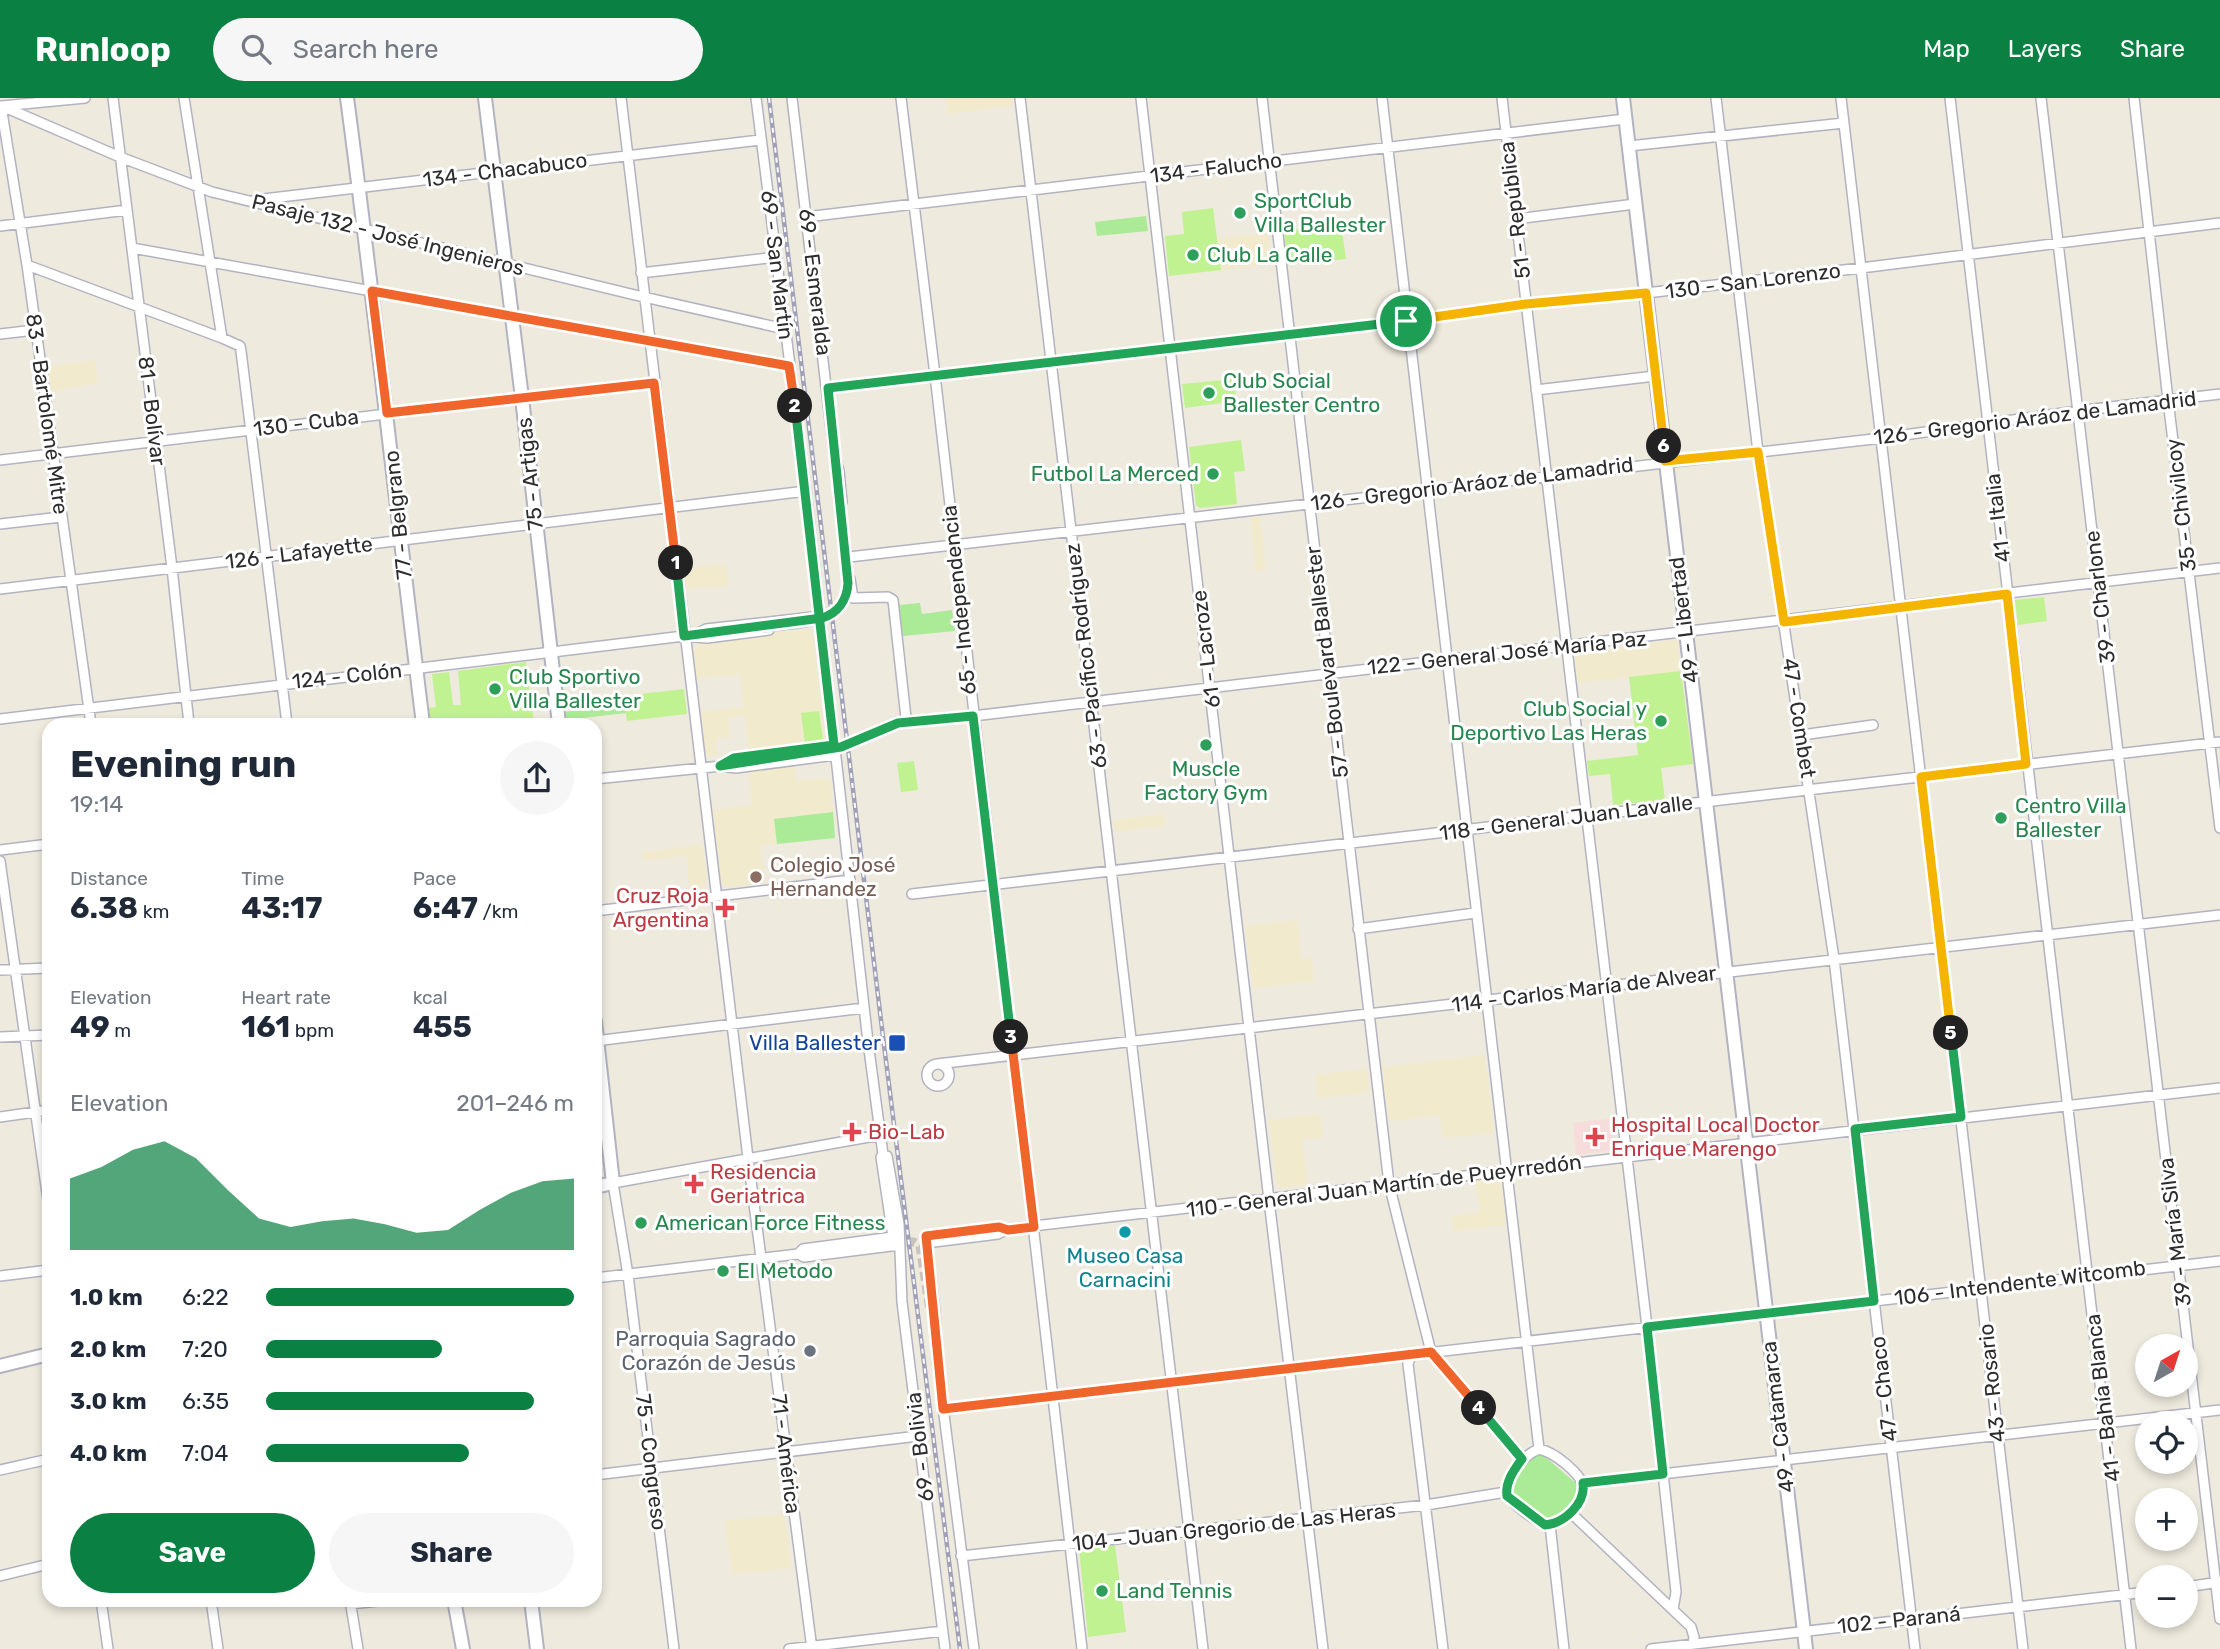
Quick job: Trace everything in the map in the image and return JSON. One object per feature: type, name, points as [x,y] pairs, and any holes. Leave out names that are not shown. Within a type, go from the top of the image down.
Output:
[{"type":"street","points":[[1,106],[85,98]]},
{"type":"street","name":"81 - Bolívar","points":[[113,98],[188,718]]},
{"type":"street","points":[[184,98],[222,338]]},
{"type":"street","name":"77 - Belgrano","points":[[347,98],[422,718]]},
{"type":"street","name":"75 - Artigas","points":[[485,98],[558,718]]},
{"type":"street","name":"71 - América","points":[[621,98],[669,509],[689,636],[701,768],[748,1158],[812,1648]]},
{"type":"street","name":"69 - San Martín","points":[[756,98],[806,491],[884,1162]]},
{"type":"street","name":"69 - Esmeralda","points":[[792,98],[853,598],[888,597],[893,600],[902,720]]},
{"type":"street","name":"65 - Independencia","points":[[901,98],[1082,1649]]},
{"type":"street","name":"63 - Pacífico Rodríguez","points":[[1020,98],[1203,1649]]},
{"type":"street","name":"61 - Lacroze","points":[[1140,98],[1323,1649]]},
{"type":"street","name":"57 - Boulevard Ballester","points":[[1262,98],[1389,1184],[1431,1352]]},
{"type":"street","points":[[1382,98],[1539,1449]]},
{"type":"street","name":"51 - República","points":[[1502,98],[1647,1327],[1676,1592],[1672,1609]]},
{"type":"street","name":"49 - Libertad","points":[[1623,98],[1745,1143]]},
{"type":"street","name":"47 - Combet","points":[[1716,98],[1758,452],[1810,789],[1855,1129]]},
{"type":"street","name":"43 - Rosario","points":[[1841,98],[2023,1649]]},
{"type":"street","name":"41 - Italia","points":[[1950,98],[2068,1105]]},
{"type":"street","name":"39 - Charlone","points":[[2041,98],[2159,1095]]},
{"type":"street","name":"35 - Chivilcoy","points":[[2134,98],[2189,572],[2216,743],[2220,828]]},
{"type":"street","name":"Pasaje 132 - José Ingenieros","points":[[1,106],[120,157],[199,187],[505,264],[785,329]]},
{"type":"street","name":"83 - Bartolomé Mitre","points":[[1,106],[27,265],[89,718]]},
{"type":"street","name":"134 - Falucho","points":[[806,217],[1625,119]]},
{"type":"street","points":[[1629,146],[1844,122]]},
{"type":"street","name":"134 - Chacabuco","points":[[250,200],[760,140]]},
{"type":"street","points":[[1516,219],[1635,204]]},
{"type":"street","points":[[0,226],[127,211]]},
{"type":"street","name":"130 - San Lorenzo","points":[[828,388],[1051,360],[1406,321],[1526,304],[1861,268],[2220,223]]},
{"type":"street","points":[[132,248],[789,366]]},
{"type":"street","points":[[641,273],[776,257]]},
{"type":"street","points":[[27,265],[240,346],[286,718]]},
{"type":"street","points":[[0,334],[35,330]]},
{"type":"street","points":[[1536,390],[1656,376]]},
{"type":"street","name":"130 - Cuba","points":[[0,460],[654,383]]},
{"type":"street","name":"126 - Gregorio Aráoz de Lamadrid","points":[[849,556],[1882,438],[2220,394]]},
{"type":"street","points":[[689,636],[822,618],[835,612],[841,605],[848,583],[834,454]]},
{"type":"street","name":"126 - Lafayette","points":[[0,589],[806,491]]},
{"type":"street","points":[[0,524],[61,517]]},
{"type":"street","name":"122 - General José María Paz","points":[[720,766],[841,747],[902,720],[973,716],[1566,645],[1784,622],[2220,568]]},
{"type":"street","name":"124 - Colón","points":[[0,719],[689,636],[707,638],[820,620]]},
{"type":"street","points":[[1802,735],[1872,725]]},
{"type":"street","name":"118 - General Juan Lavalle","points":[[912,894],[2216,743]]},
{"type":"street","points":[[602,778],[720,766],[734,758],[834,750]]},
{"type":"street","points":[[0,850],[42,845]]},
{"type":"street","points":[[0,861],[42,1160]]},
{"type":"street","points":[[602,910],[850,880]]},
{"type":"street","points":[[1358,929],[1475,913]]},
{"type":"street","name":"114 - Carlos María de Alvear","points":[[948,1067],[945,1084],[938,1086],[927,1079],[931,1066],[937,1064],[948,1067],[1013,1055],[2220,915]]},
{"type":"street","points":[[0,970],[42,968]]},
{"type":"street","points":[[602,1040],[864,1008]]},
{"type":"street","points":[[0,1037],[42,1035]]},
{"type":"street","points":[[602,1088],[628,1275]]},
{"type":"street","name":"110 - General Juan Martín de Pueyrredón","points":[[937,1360],[935,1313],[926,1240],[999,1227],[1008,1230],[2220,1088]]},
{"type":"street","name":"39 - María Silva","points":[[2159,1095],[2197,1411]]},
{"type":"street","name":"41 - Bahía Blanca","points":[[2068,1105],[2131,1649]]},
{"type":"street","points":[[0,1116],[42,1111]]},
{"type":"street","name":"47 - Chaco","points":[[1855,1129],[1915,1649]]},
{"type":"street","points":[[602,1185],[748,1158],[880,1138]]},
{"type":"street","name":"69 - San Martín","points":[[880,1138],[880,1152],[896,1241]]},
{"type":"street","name":"49 - Catamarca","points":[[1745,1143],[1806,1649]]},
{"type":"street","points":[[602,1277],[798,1254],[803,1248],[896,1241]]},
{"type":"street","name":"69 - Bolivia","points":[[896,1241],[945,1649]]},
{"type":"street","name":"106 - Intendente Witcomb","points":[[943,1409],[2220,1261]]},
{"type":"street","points":[[0,1276],[42,1271]]},
{"type":"street","name":"75 - Congreso","points":[[628,1275],[674,1649]]},
{"type":"street","points":[[930,1311],[974,1649]]},
{"type":"street","points":[[1431,1352],[1522,1459]]},
{"type":"street","points":[[1411,1355],[1408,1364],[1443,1649]]},
{"type":"street","points":[[0,1366],[42,1356]]},
{"type":"street","points":[[2198,1413],[2220,1410]]},
{"type":"street","points":[[1583,1483],[1583,1493],[1571,1513],[1550,1525],[1541,1523],[1510,1499],[1506,1492],[1522,1459],[1539,1449],[1547,1451],[1583,1483],[2135,1420]]},
{"type":"street","name":"39 - María Silva","points":[[2198,1421],[2220,1619]]},
{"type":"street","points":[[602,1474],[918,1436]]},
{"type":"street","points":[[0,1470],[42,1461]]},
{"type":"street","name":"104 - Juan Gregorio de Las Heras","points":[[961,1556],[1426,1505],[1506,1492]]},
{"type":"street","points":[[1571,1513],[1691,1626],[1694,1637],[1687,1646]]},
{"type":"street","points":[[1550,1525],[1564,1649]]},
{"type":"street","points":[[0,1576],[42,1566]]},
{"type":"street","points":[[2198,1585],[2218,1582]]},
{"type":"street","name":"102 - Paraná","points":[[1651,1649],[2135,1594]]},
{"type":"street","points":[[103,1607],[108,1649]]},
{"type":"street","points":[[212,1607],[218,1649]]},
{"type":"street","points":[[351,1607],[358,1649]]},
{"type":"street","points":[[455,1607],[463,1649]]},
{"type":"street","points":[[532,1607],[537,1649]]},
{"type":"street","points":[[789,1649],[943,1631]]},
{"type":"shaded area","points":[[946,98],[1012,98],[1013,106],[947,114]]},
{"type":"shaded area","points":[[1268,233],[1272,264],[1221,270],[1217,239]]},
{"type":"shaded area","points":[[95,360],[98,383],[51,391],[47,367]]},
{"type":"shaded area","points":[[1260,517],[1266,571],[1256,572],[1250,518]]},
{"type":"shaded area","points":[[725,564],[729,586],[685,589],[682,568]]},
{"type":"shaded area","points":[[808,629],[813,634],[825,739],[822,742],[749,751],[745,716],[728,717],[730,737],[715,739],[717,755],[709,756],[706,753],[701,712],[744,707],[740,674],[697,679],[693,650],[701,642]]},
{"type":"shaded area","points":[[1677,640],[1681,671],[1578,683],[1577,652]]},
{"type":"shaded area","points":[[794,764],[796,781],[830,778],[833,812],[774,819],[777,844],[760,846],[765,883],[727,887],[721,882],[713,810],[752,805],[748,769]]},
{"type":"shaded area","points":[[1164,814],[1165,826],[1114,832],[1113,820]]},
{"type":"shaded area","points":[[702,845],[707,881],[699,891],[690,892],[686,856],[643,861],[642,852]]},
{"type":"shaded area","points":[[1297,920],[1301,958],[1312,958],[1314,981],[1253,988],[1245,926]]},
{"type":"shaded area","points":[[1485,1055],[1494,1133],[1443,1138],[1440,1115],[1389,1121],[1382,1067]]},
{"type":"shaded area","points":[[1367,1069],[1369,1092],[1318,1098],[1315,1075]]},
{"type":"shaded area","points":[[1320,1114],[1323,1137],[1302,1139],[1308,1185],[1280,1188],[1277,1186],[1269,1120]]},
{"type":"shaded area","name":"Hospital Local Doctor Enrique Marengo","points":[[1614,1118],[1618,1150],[1576,1155],[1573,1123]]},
{"type":"shaded area","points":[[1498,1177],[1501,1180],[1506,1225],[1454,1231],[1452,1216],[1480,1212],[1475,1180]]},
{"type":"shaded area","points":[[784,1514],[791,1568],[732,1574],[725,1521]]},
{"type":"green space","name":"Club La Calle","points":[[1213,208],[1221,270],[1169,276],[1165,236],[1184,234],[1182,212]]},
{"type":"green space","points":[[1146,216],[1148,231],[1097,236],[1095,222]]},
{"type":"green space","points":[[1341,224],[1346,259],[1288,265],[1284,231]]},
{"type":"green space","name":"Club Social Ballester Centro","points":[[1234,379],[1236,401],[1185,408],[1182,384]]},
{"type":"green space","name":"Futbol La Merced","points":[[1241,440],[1245,471],[1234,472],[1237,504],[1200,508],[1196,505],[1189,447]]},
{"type":"green space","points":[[2044,597],[2047,621],[2018,625],[2015,600]]},
{"type":"green space","points":[[920,603],[922,614],[952,610],[955,631],[903,636],[899,605]]},
{"type":"green space","name":"Club Sportivo Villa Ballester","points":[[526,662],[533,718],[429,718],[428,708],[436,707],[432,674],[449,672],[453,705],[461,705],[458,671]]},
{"type":"green space","name":"Club Social y Deportivo Las Heras","points":[[1681,671],[1693,764],[1661,768],[1665,800],[1613,805],[1610,774],[1589,776],[1587,761],[1638,755],[1629,677]]},
{"type":"green space","points":[[684,689],[687,714],[627,721],[623,696]]},
{"type":"green space","points":[[624,704],[626,713],[565,718],[564,712]]},
{"type":"green space","points":[[819,711],[823,740],[805,743],[801,713]]},
{"type":"green space","points":[[914,761],[918,790],[901,792],[897,763]]},
{"type":"green space","points":[[833,812],[835,838],[777,844],[774,819]]},
{"type":"green space","points":[[1539,1455],[1544,1456],[1578,1485],[1569,1507],[1548,1520],[1512,1492],[1514,1479],[1520,1469]]},
{"type":"green space","name":"Land Tennis","points":[[1115,1545],[1126,1632],[1088,1637],[1079,1549]]},
{"type":"tunnel","points":[[893,1242],[914,1242],[920,1246],[930,1311]]},
{"type":"railway","points":[[769,98],[960,1649]]},
{"type":"place","name":"SportClub Villa Ballester","points":[[1240,213]]},
{"type":"place","name":"Club La Calle","points":[[1193,255]]},
{"type":"place","name":"Club Social Ballester Centro","points":[[1209,393]]},
{"type":"place","name":"Futbol La Merced","points":[[1213,474]]},
{"type":"place","name":"Club Sportivo Villa Ballester","points":[[495,689]]},
{"type":"place","name":"Club Social y Deportivo Las Heras","points":[[1661,721]]},
{"type":"place","name":"Muscle Factory Gym","points":[[1206,745]]},
{"type":"place","name":"Centro Villa Ballester","points":[[2001,818]]},
{"type":"place","name":"Colegio José Hernandez","points":[[756,877]]},
{"type":"place","name":"Cruz Roja Argentina","points":[[725,908]]},
{"type":"place","name":"Villa Ballester","points":[[897,1043]]},
{"type":"place","name":"Bio-Lab","points":[[852,1132]]},
{"type":"place","name":"Hospital Local Doctor Enrique Marengo","points":[[1595,1137]]},
{"type":"place","name":"Residencia Geriatrica","points":[[694,1184]]},
{"type":"place","name":"American Force Fitness","points":[[641,1223]]},
{"type":"place","name":"Museo Casa Carnacini","points":[[1125,1232]]},
{"type":"place","name":"El Metodo","points":[[723,1271]]},
{"type":"place","name":"Parroquia Sagrado Corazón de Jesús","points":[[810,1351]]},
{"type":"place","name":"Land Tennis","points":[[1102,1591]]},
{"type":"route","points":[[1406,321],[1051,360],[828,388],[848,583],[841,605],[835,612],[822,618],[762,627],[684,636],[654,383],[387,413],[372,291],[789,366],[806,491],[820,616],[821,623],[834,745],[734,758],[720,766],[841,747],[898,723],[973,716],[1034,1227],[1008,1230],[999,1227],[926,1236],[943,1409],[1431,1352],[1522,1459],[1508,1484],[1507,1496],[1541,1523],[1550,1525],[1566,1517],[1576,1507],[1583,1493],[1583,1483],[1663,1474],[1647,1327],[1874,1301],[1855,1129],[1961,1117],[1921,777],[2026,764],[2007,594],[1784,622],[1758,452],[1665,461],[1646,293],[1526,304],[1406,321]]}]
